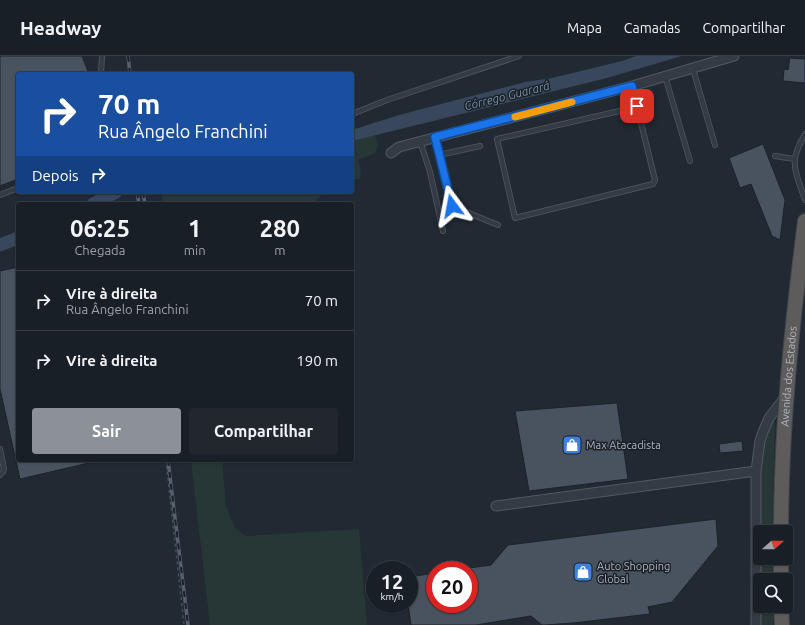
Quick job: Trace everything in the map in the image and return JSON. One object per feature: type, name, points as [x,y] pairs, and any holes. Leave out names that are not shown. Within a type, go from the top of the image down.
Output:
[{"type":"highway","name":"Avenida dos Estados","points":[[781,525],[782,456],[786,396],[802,260],[805,221]]},
{"type":"highway","points":[[782,613],[782,625]]},
{"type":"street","points":[[391,153],[399,147],[420,141],[632,86],[734,56]]},
{"type":"street","points":[[756,625],[756,471],[760,441],[763,432],[769,418],[786,396]]},
{"type":"street","points":[[496,506],[756,471]]},
{"type":"lane","points":[[101,72],[102,56]]},
{"type":"lane","points":[[354,113],[387,100],[519,56]]},
{"type":"lane","points":[[692,69],[715,146]]},
{"type":"lane","points":[[665,76],[690,161]]},
{"type":"lane","points":[[632,86],[637,106],[655,180],[653,184],[516,218],[497,139],[637,106]]},
{"type":"lane","points":[[805,134],[796,150],[794,168],[805,200]]},
{"type":"lane","points":[[435,137],[452,206],[498,225]]},
{"type":"lane","points":[[420,141],[430,172],[443,231]]},
{"type":"lane","points":[[440,155],[480,146]]},
{"type":"lane","points":[[775,156],[795,159]]},
{"type":"lane","points":[[0,196],[16,189]]},
{"type":"lane","points":[[0,449],[4,472],[0,474]]},
{"type":"path","points":[[166,462],[184,625]]},
{"type":"shaded area","points":[[375,135],[378,146],[375,153],[358,160],[361,172],[360,179],[354,180],[354,140]]},
{"type":"shaded area","points":[[161,194],[322,194],[315,202],[163,202]]},
{"type":"shaded area","points":[[775,417],[773,525],[761,525],[761,457],[768,429]]},
{"type":"shaded area","points":[[191,462],[222,462],[226,506],[235,528],[246,536],[359,529],[367,625],[210,625]]},
{"type":"shaded area","points":[[761,565],[773,565],[773,573],[761,573]]},
{"type":"shaded area","points":[[761,613],[773,613],[773,625],[761,625]]},
{"type":"water","points":[[636,56],[682,56],[607,78],[354,141],[354,129],[399,115],[525,82],[552,78],[622,61]]},
{"type":"building","points":[[0,56],[82,56],[88,72],[16,72],[16,180],[0,186]]},
{"type":"building","points":[[790,58],[805,59],[805,83],[783,81],[784,69],[788,70]]},
{"type":"building","points":[[763,144],[785,200],[780,240],[772,236],[751,184],[740,188],[729,158]]},
{"type":"building","points":[[16,267],[16,461],[0,389],[0,271]]},
{"type":"building","name":"Max Atacadista","points":[[617,403],[628,479],[529,491],[515,411]]},
{"type":"building","points":[[742,441],[743,451],[720,453],[719,444]]},
{"type":"building","points":[[16,462],[93,462],[20,479]]},
{"type":"building","name":"Auto Shopping Global","points":[[716,519],[718,546],[672,602],[648,607],[650,614],[545,625],[542,625],[531,616],[476,625],[411,625],[409,613],[418,613],[418,576],[426,574],[426,613],[478,613],[478,567],[491,565],[508,545]]},
{"type":"waterway","name":"Córrego Guarará","points":[[97,202],[112,194]]},
{"type":"waterway","name":"Córrego Guarará","points":[[0,245],[16,239]]},
{"type":"railway","points":[[128,56],[130,72]]},
{"type":"railway","points":[[137,194],[139,202]]},
{"type":"railway","points":[[143,194],[145,202]]},
{"type":"railway","points":[[168,462],[188,625]]},
{"type":"slow traffic","points":[[515,117],[572,102]]},
{"type":"place","name":"Max Atacadista","points":[[572,445]]},
{"type":"place","name":"Auto Shopping Global","points":[[583,572]]},
{"type":"route","points":[[452,206],[435,137],[632,86],[637,106]]}]
